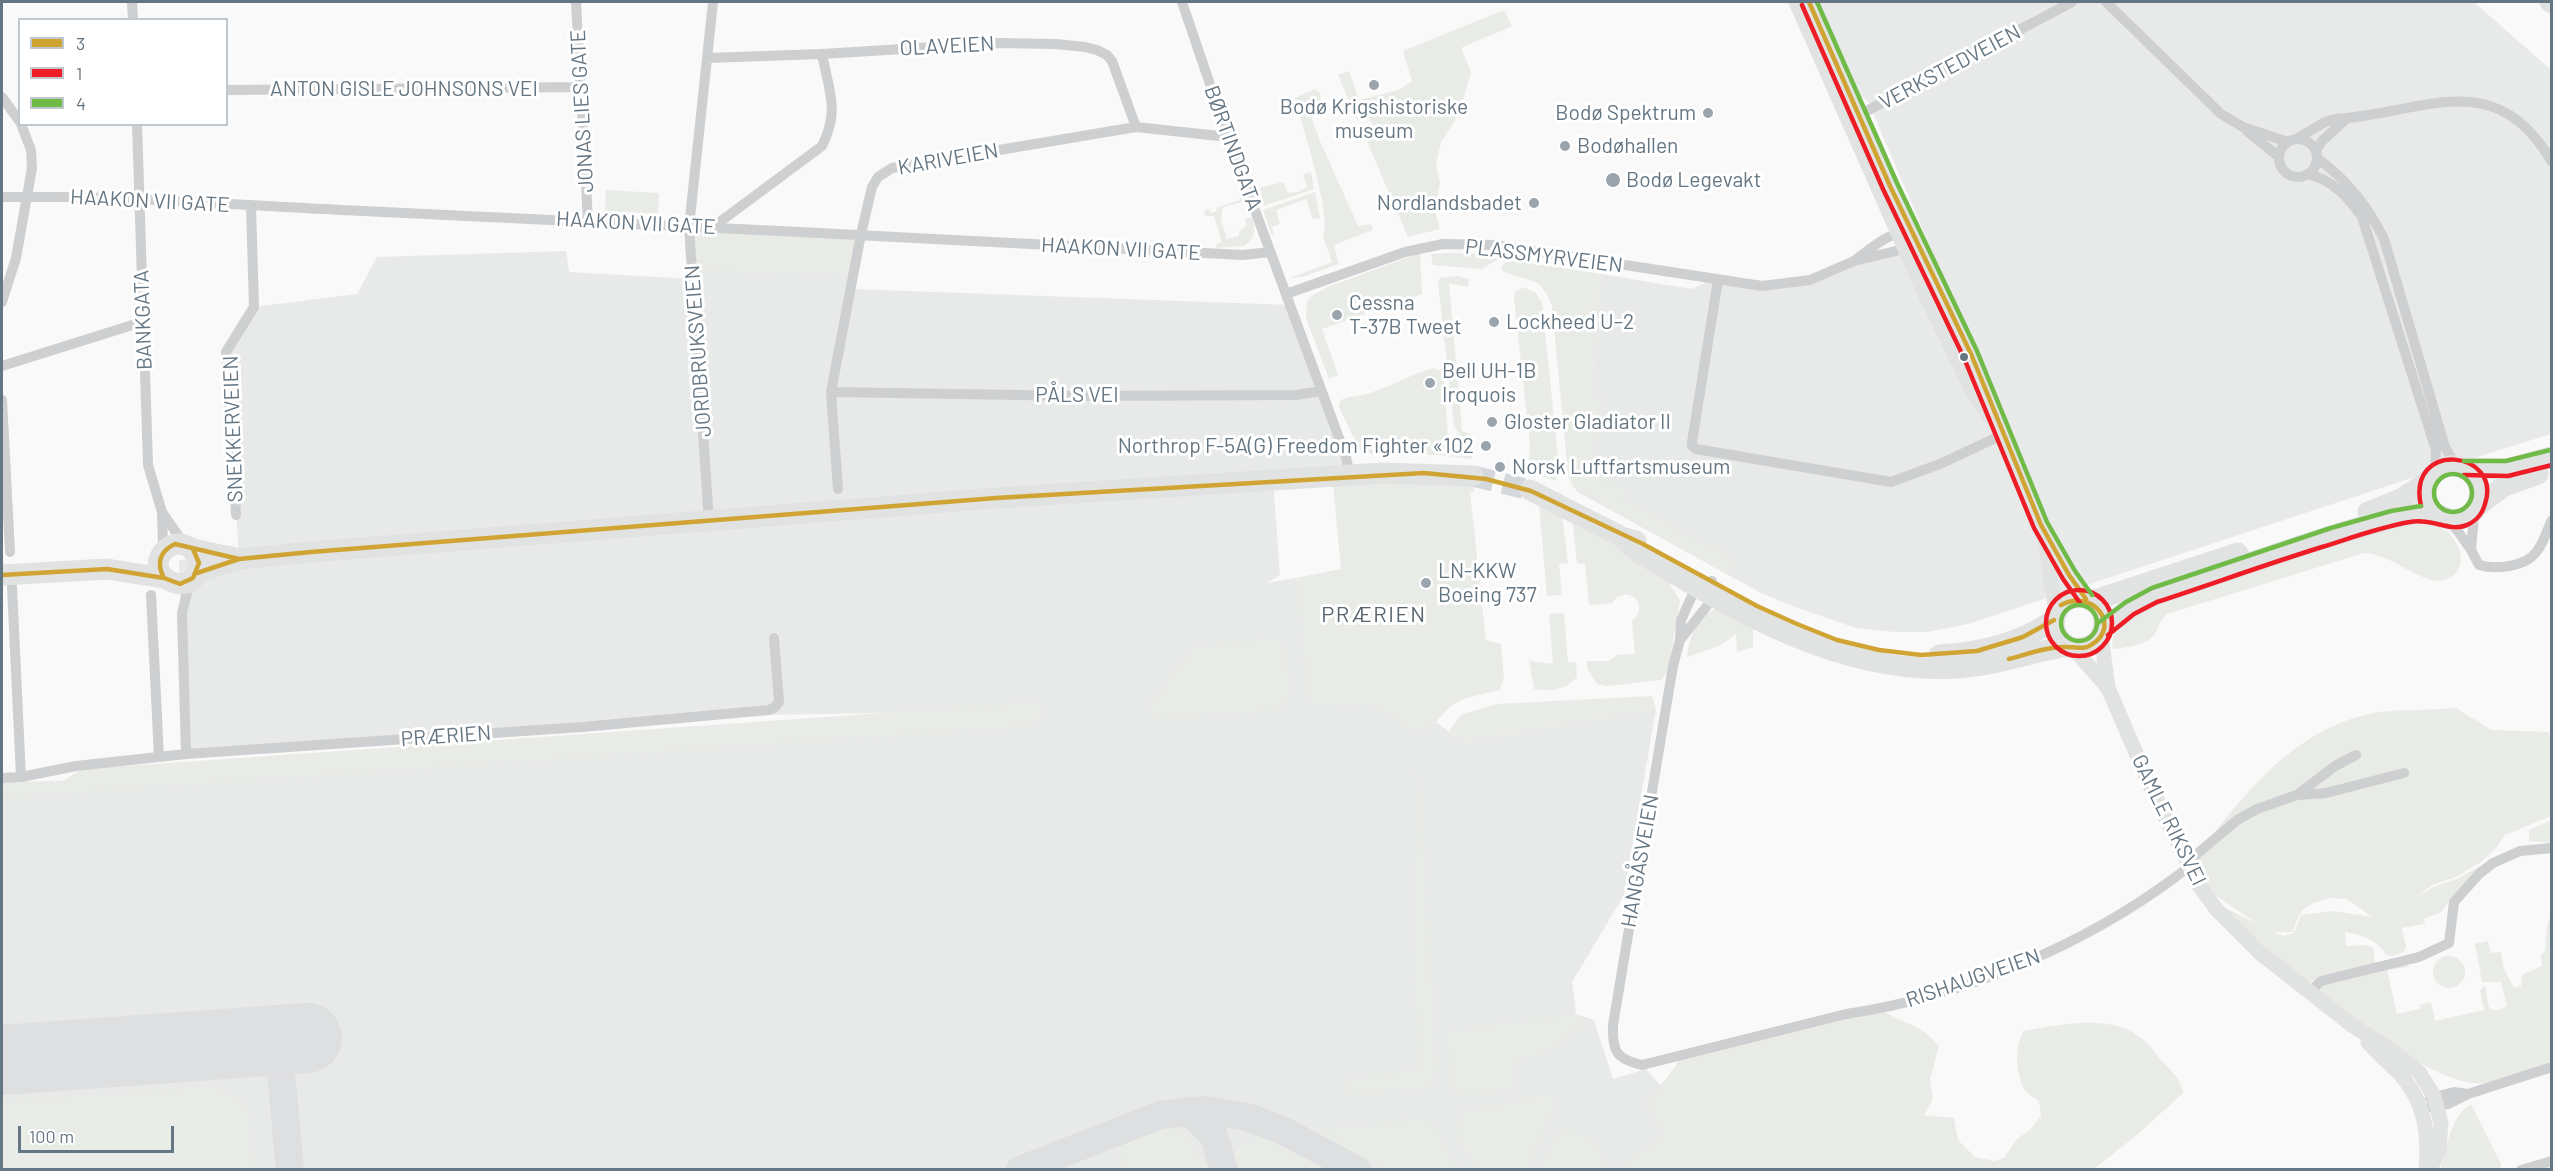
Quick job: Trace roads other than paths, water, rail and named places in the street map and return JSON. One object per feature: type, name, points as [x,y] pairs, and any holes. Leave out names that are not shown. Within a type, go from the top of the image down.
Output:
[{"type":"highway","points":[[1530,490],[1622,537],[1638,552],[1707,588],[1820,634],[1851,645],[1905,655],[1945,655],[1980,651],[2024,638],[2055,616],[2068,600],[2089,600],[2136,589],[2178,572],[2387,506],[2441,468],[2507,469],[2552,457]]},
{"type":"highway","points":[[2460,467],[2474,476],[2480,488],[2475,509]]},
{"type":"highway","points":[[1707,588],[1753,619],[1800,639],[1848,654],[1912,667],[1956,669],[1979,666],[2091,645],[2102,632],[2130,608],[2154,595],[2369,525],[2412,514],[2461,519],[2504,486],[2520,479],[2552,471]]},
{"type":"highway","points":[[107,569],[180,578],[239,559],[985,499],[1408,472],[1473,476]]},
{"type":"highway","points":[[2432,476],[2426,499],[2440,517]]},
{"type":"highway","points":[[7,581],[107,569],[162,553],[175,544],[239,559]]},
{"type":"highway","points":[[180,578],[199,560],[188,546]]},
{"type":"highway","points":[[162,553],[159,566],[180,578]]},
{"type":"highway","points":[[2089,600],[2103,616],[2102,632]]},
{"type":"highway","points":[[2055,616],[2056,635],[2071,647]]},
{"type":"street","points":[[132,2],[133,18]]},
{"type":"street","name":"JONAS LIES GATE","points":[[576,2],[588,221]]},
{"type":"street","name":"JORDBRUKSVEIEN","points":[[709,521],[689,227],[713,2]]},
{"type":"street","name":"BØRTINDGATA","points":[[1182,2],[1228,137],[1286,294]]},
{"type":"street","points":[[1796,2],[1899,233],[1909,243]]},
{"type":"street","points":[[1809,2],[1859,115],[1909,243],[1975,396],[2002,435],[2044,533],[2073,583],[2089,600]]},
{"type":"street","name":"VERKSTEDVEIEN","points":[[1859,115],[2072,2]]},
{"type":"street","points":[[2106,2],[2206,101],[2221,114],[2243,127],[2279,157],[2282,168],[2290,174],[2298,177],[2307,174],[2316,165],[2316,155],[2322,141],[2346,119]]},
{"type":"street","name":"OLAVEIEN","points":[[707,58],[822,54],[999,43],[1056,44],[1097,50],[1107,54],[1112,61],[1136,127]]},
{"type":"street","points":[[713,227],[822,146],[831,128],[833,113],[822,54]]},
{"type":"street","name":"ANTON GISLE JOHNSONS VEI","points":[[228,90],[582,87]]},
{"type":"street","points":[[2,97],[18,120]]},
{"type":"street","points":[[2279,157],[2284,146],[2325,122],[2452,101],[2473,100],[2506,112],[2537,142],[2552,162]]},
{"type":"street","points":[[2,302],[16,258],[32,168],[31,150],[21,126]]},
{"type":"street","name":"BANKGATA","points":[[137,126],[148,465],[162,512],[162,553]]},
{"type":"street","name":"KARIVEIEN","points":[[838,489],[831,392],[872,187],[884,172],[1136,127],[1228,137]]},
{"type":"street","points":[[2243,127],[2308,142],[2316,155],[2355,192],[2369,210],[2384,239],[2445,447],[2460,467]]},
{"type":"street","points":[[2307,174],[2318,176],[2342,192],[2362,217],[2436,450],[2432,476]]},
{"type":"street","name":"HAAKON VII GATE","points":[[2,197],[138,199],[1243,255],[1270,252]]},
{"type":"street","name":"SNEKKERVEIEN","points":[[236,515],[226,352],[254,307],[252,206]]},
{"type":"street","name":"PLASSMYRVEIEN","points":[[1854,261],[1899,233]]},
{"type":"street","name":"PLASSMYRVEIEN","points":[[1286,294],[1406,252],[1443,244],[1495,245],[1762,286],[1810,280],[1854,261],[1909,243]]},
{"type":"street","points":[[1718,280],[1692,442],[1692,446],[1696,449],[1891,483],[1922,472],[2002,435]]},
{"type":"street","points":[[1286,294],[1346,456],[1350,475]]},
{"type":"street","points":[[2,366],[142,322]]},
{"type":"street","name":"PÅLS VEI","points":[[831,392],[1081,396],[1296,395],[1321,391]]},
{"type":"street","points":[[2,400],[10,552]]},
{"type":"street","points":[[2471,550],[2475,509]]},
{"type":"street","name":"BANKGATA","points":[[162,512],[188,546]]},
{"type":"street","points":[[2440,517],[2457,530],[2479,565],[2489,568],[2504,567],[2524,561],[2536,554],[2552,520]]},
{"type":"street","points":[[2044,533],[2055,616]]},
{"type":"street","points":[[180,578],[177,593],[182,613]]},
{"type":"street","points":[[2,778],[21,777],[76,766],[186,754],[180,578]]},
{"type":"street","points":[[7,581],[21,777]]},
{"type":"street","points":[[1680,640],[1681,620],[1707,588]]},
{"type":"street","points":[[1680,640],[1707,588]]},
{"type":"street","points":[[151,595],[159,757]]},
{"type":"street","name":"GAMLE RIKSVEI","points":[[2102,632],[2108,688],[2188,867],[2208,899],[2230,925],[2260,953],[2309,993],[2358,1030],[2413,1066],[2426,1082],[2436,1102]]},
{"type":"street","name":"PRÆRIEN","points":[[186,754],[582,727],[769,710],[774,708],[778,702],[774,638]]},
{"type":"street","name":"HANGÅSVEIEN","points":[[1642,1065],[1627,1062],[1616,1053],[1612,1041],[1613,1025],[1673,666],[1680,640]]},
{"type":"street","name":"GAMLE RIKSVEI","points":[[2071,647],[2108,688]]},
{"type":"street","name":"RISHAUGVEIEN","points":[[2297,795],[2335,766],[2356,755]]},
{"type":"street","name":"RISHAUGVEIEN","points":[[1642,1065],[1846,1014],[1879,1009],[1993,975],[2088,934],[2171,881],[2188,867],[2191,858],[2237,820],[2257,809],[2297,795],[2326,793],[2404,773]]},
{"type":"street","points":[[2309,993],[2321,981],[2419,957],[2449,943],[2454,902],[2479,874],[2493,863],[2520,851],[2552,848]]},
{"type":"street","name":"GAMLE RIKSVEI","points":[[2358,1030],[2404,1079],[2421,1107],[2427,1131],[2428,1170]]},
{"type":"street","points":[[2421,1107],[2436,1102],[2457,1101],[2468,1094],[2518,1080],[2552,1067]]},
{"type":"street","points":[[2428,1170],[2437,1157],[2440,1139],[2436,1102]]},
{"type":"street","points":[[2521,1170],[2552,1161]]},
{"type":"tunnel","points":[[1473,476],[1530,490]]},
{"type":"place","name":"Bodø Krigshistoriske museum","points":[[1374,85]]},
{"type":"place","name":"Bodø Spektrum","points":[[1708,113]]},
{"type":"place","name":"Bodøhallen","points":[[1565,146]]},
{"type":"place","name":"Bodø Legevakt","points":[[1613,180]]},
{"type":"place","name":"Nordlandsbadet","points":[[1534,203]]},
{"type":"place","name":"Cessna T-37B Tweet","points":[[1337,315]]},
{"type":"place","name":"Lockheed U–2","points":[[1494,322]]},
{"type":"place","name":"Bell UH-1B Iroquois","points":[[1430,383]]},
{"type":"place","name":"Gloster Gladiator II","points":[[1492,422]]},
{"type":"place","name":"Northrop F-5A(G) Freedom Fighter «102","points":[[1486,446]]},
{"type":"place","name":"Norsk Luftfartsmuseum","points":[[1500,467]]},
{"type":"place","name":"LN-KKW Boeing 737","points":[[1426,583]]},
{"type":"district","name":"PRÆRIEN","points":[[1374,615]]}]
